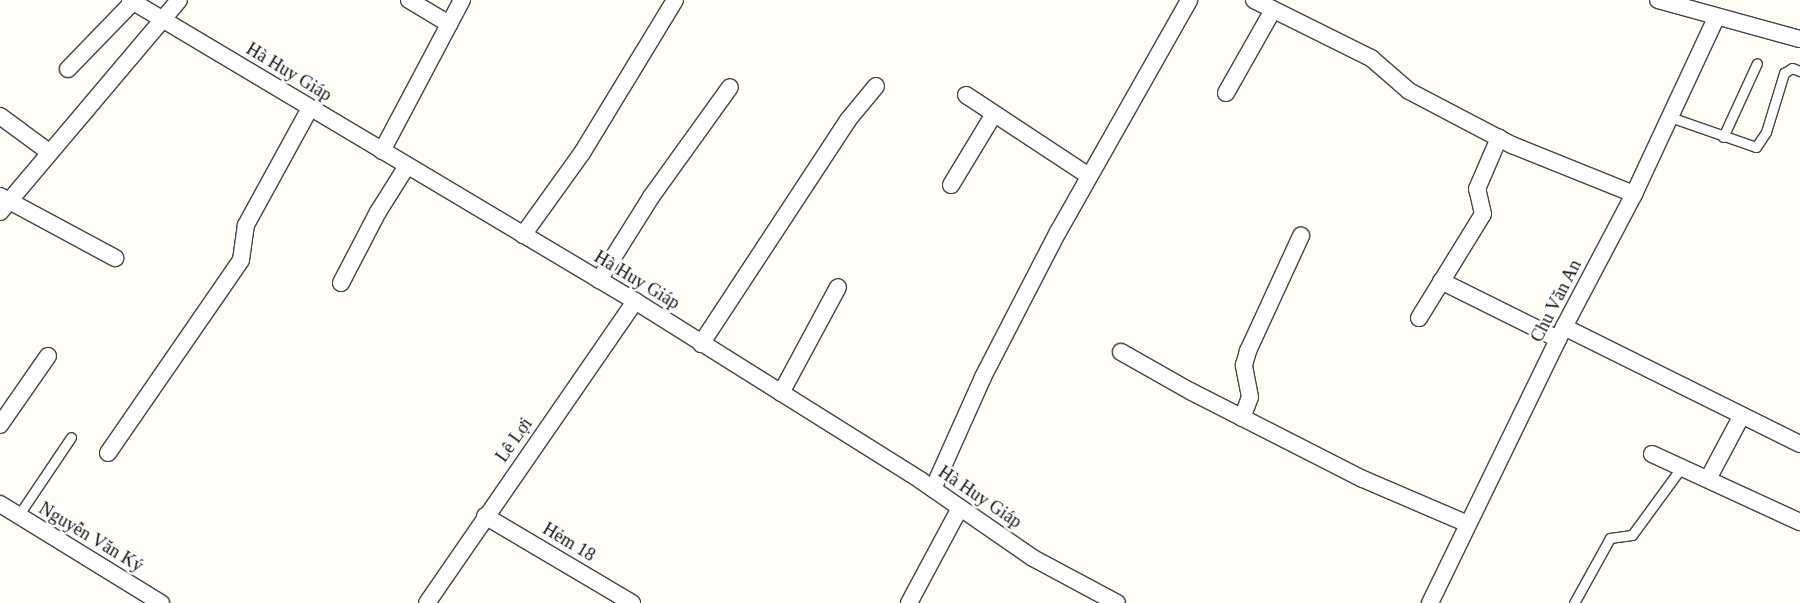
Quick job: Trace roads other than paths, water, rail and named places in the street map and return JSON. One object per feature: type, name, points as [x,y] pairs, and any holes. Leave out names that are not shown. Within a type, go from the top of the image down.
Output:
[{"type":"street","points":[[115,258],[3,203],[179,0]]},
{"type":"street","points":[[409,0],[450,24]]},
{"type":"street","points":[[382,151],[462,0]]},
{"type":"street","points":[[523,235],[582,153],[675,0]]},
{"type":"street","points":[[933,489],[982,377],[1089,176],[1189,0]]},
{"type":"street","points":[[1254,0],[1273,7],[1371,58],[1409,91],[1499,138],[1634,194]]},
{"type":"street","points":[[1658,0],[1713,11],[1800,39]]},
{"type":"street","points":[[68,69],[132,1]]},
{"type":"street","name":"Hà Huy Giáp","points":[[132,1],[635,300],[701,344],[933,489],[1034,558],[1117,603]]},
{"type":"street","points":[[1226,93],[1273,7]]},
{"type":"street","name":"Chu Văn An","points":[[1430,603],[1561,333],[1634,194],[1670,118],[1713,11]]},
{"type":"street","points":[[701,344],[848,120],[876,86]]},
{"type":"street","points":[[599,280],[651,197],[730,87]]},
{"type":"street","points":[[966,96],[1089,176]]},
{"type":"street","points":[[108,453],[241,260],[246,226],[310,108]]},
{"type":"street","points":[[951,185],[994,114]]},
{"type":"street","points":[[0,116],[49,152]]},
{"type":"street","points":[[1418,318],[1483,214],[1476,189],[1499,138]]},
{"type":"street","points":[[341,283],[378,212],[407,166]]},
{"type":"street","points":[[1242,418],[1250,397],[1244,365],[1248,351],[1301,236]]},
{"type":"street","points":[[1441,281],[1742,415],[1800,444]]},
{"type":"street","points":[[781,393],[838,287]]},
{"type":"street","name":"Lê Lợi","points":[[427,603],[635,300]]},
{"type":"street","points":[[1121,352],[1242,418],[1363,479],[1468,524]]},
{"type":"street","points":[[0,425],[48,356]]},
{"type":"street","points":[[1708,480],[1742,415]]},
{"type":"street","points":[[1652,454],[1800,522]]},
{"type":"street","name":"Nguyễn Văn Ký","points":[[0,504],[161,603]]},
{"type":"street","points":[[909,603],[960,508]]},
{"type":"street","name":"Hẻm 18","points":[[485,516],[632,603]]},
{"type":"lane","points":[[1723,137],[1757,63]]},
{"type":"lane","points":[[1670,118],[1751,148],[1761,144],[1784,73],[1792,68],[1800,71]]},
{"type":"lane","points":[[18,516],[71,437]]},
{"type":"lane","points":[[1574,603],[1610,538],[1632,535],[1681,468]]}]
